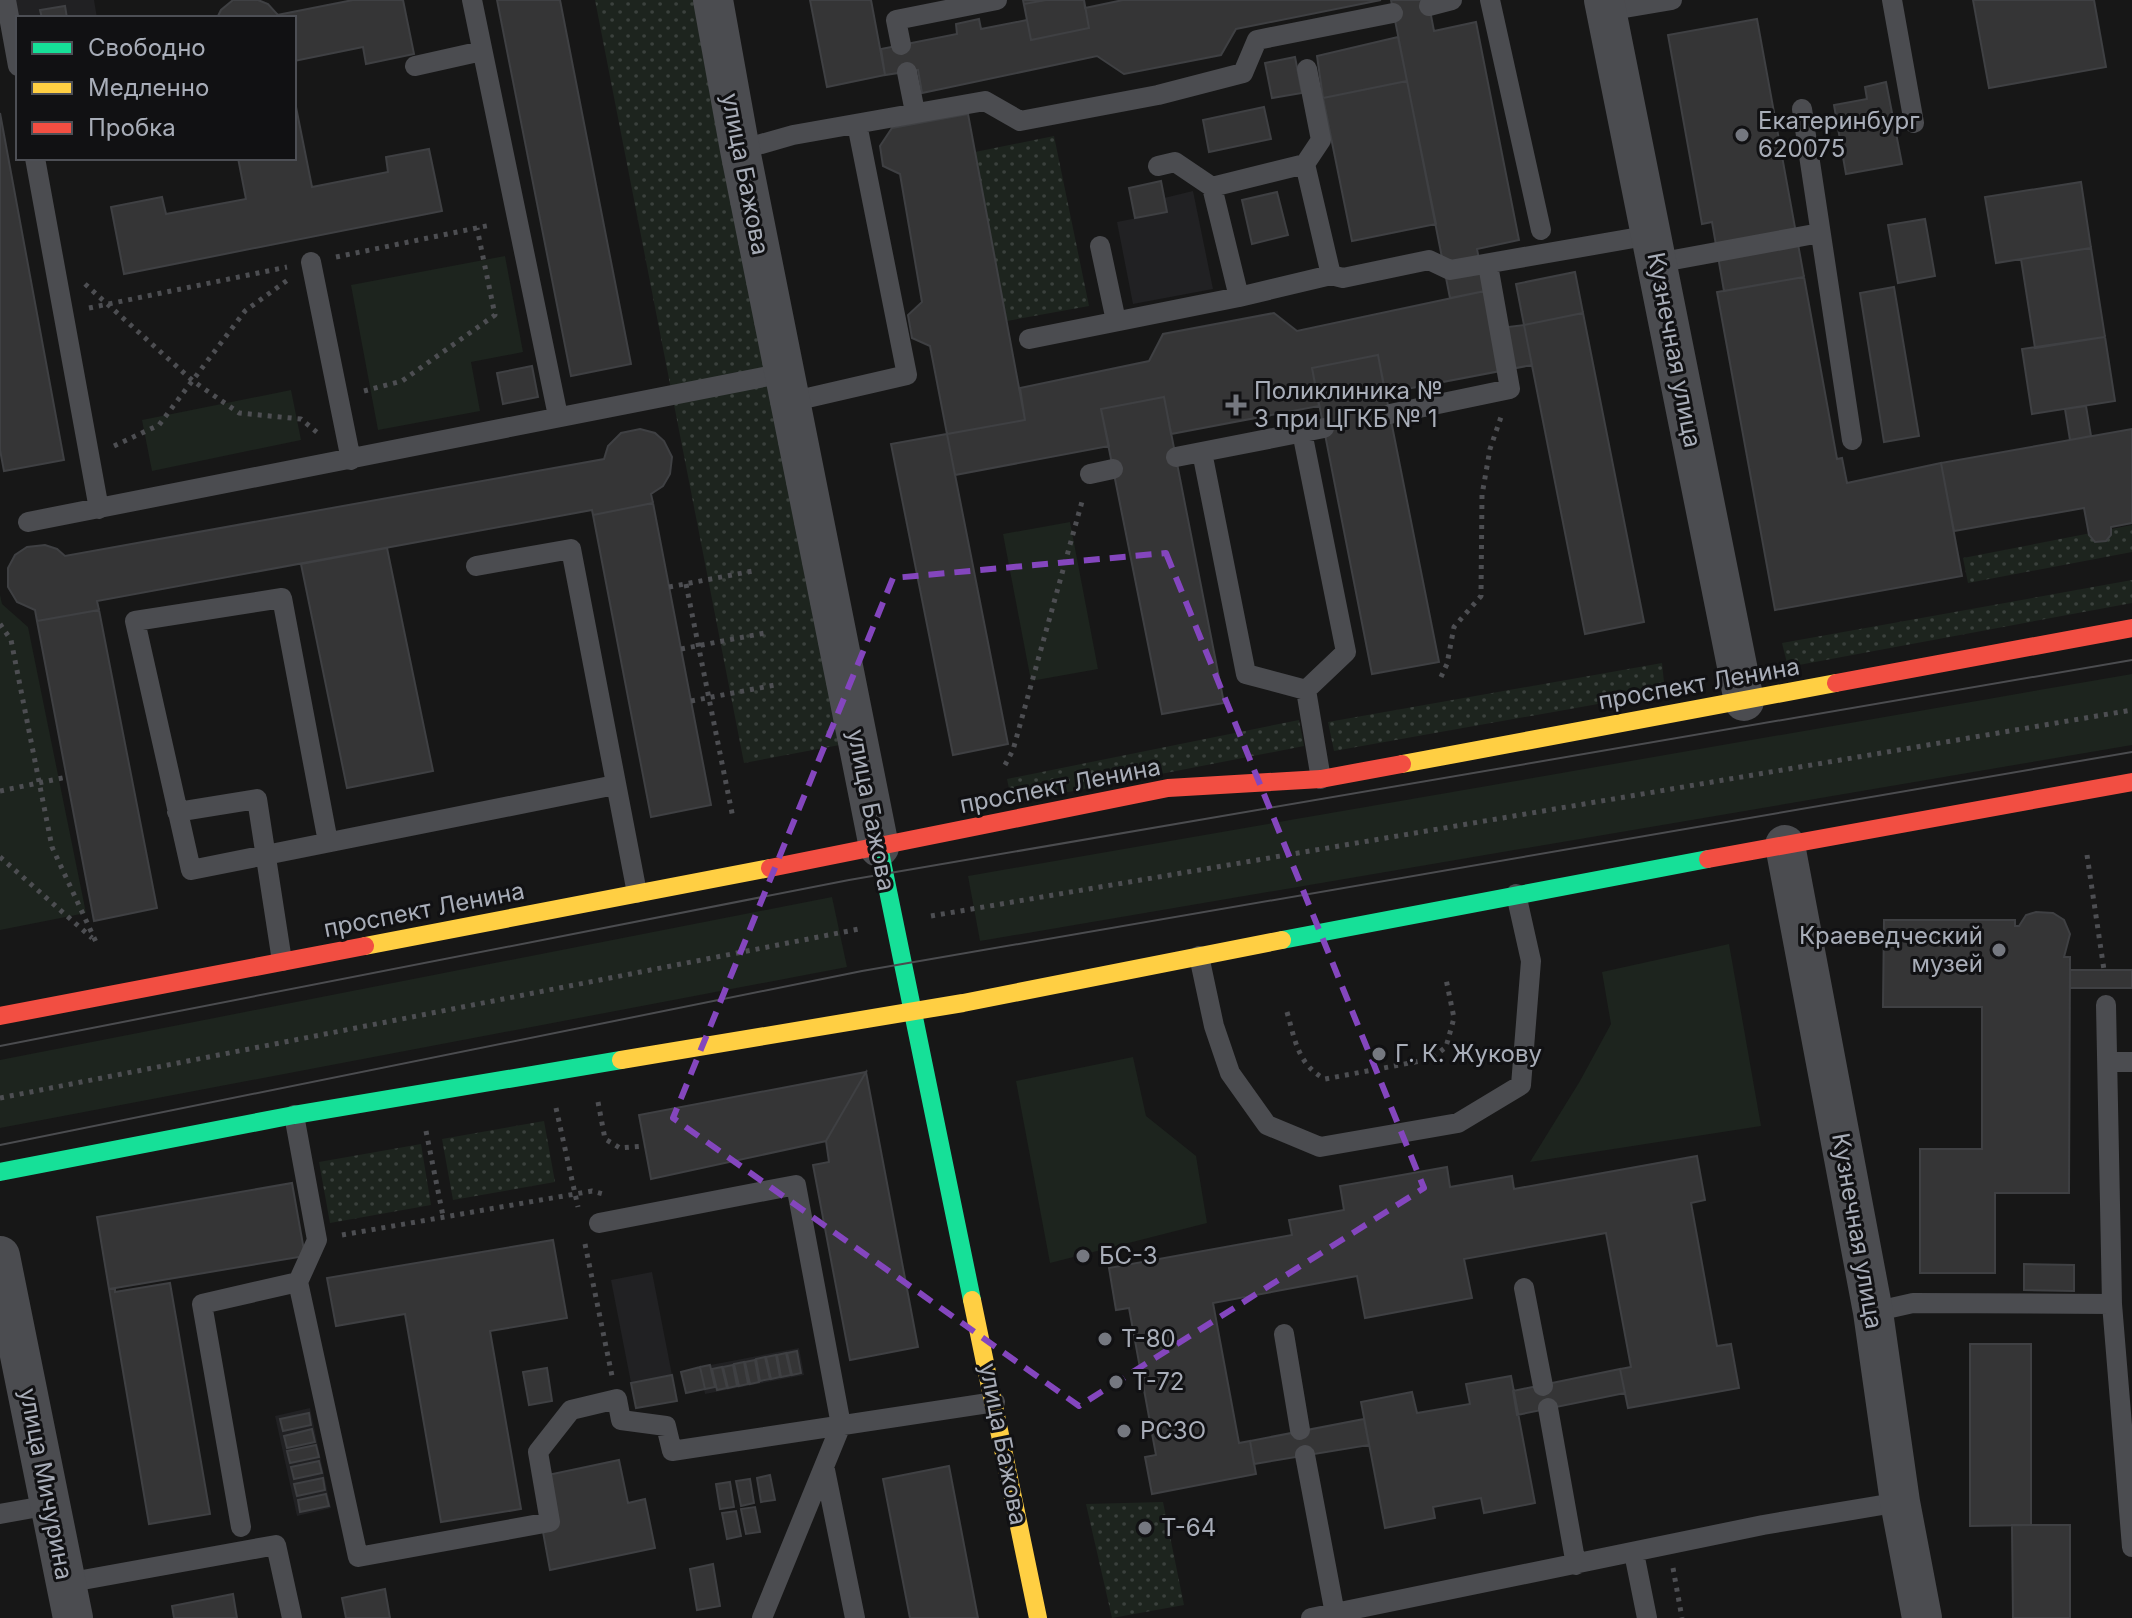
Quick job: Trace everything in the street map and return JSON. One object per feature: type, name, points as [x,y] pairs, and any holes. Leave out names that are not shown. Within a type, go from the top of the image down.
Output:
[{"type":"main road","name":"проспект Ленина","points":[[0,1016],[879,847],[1168,788],[1321,779],[2132,628]]},
{"type":"main road","points":[[0,1172],[294,1115],[913,1010],[1516,894],[2132,784]]},
{"type":"main road","name":"улица Бажова","points":[[879,847],[1038,1618]]},
{"type":"street","name":"улица Бажова","points":[[713,0],[879,847]]},
{"type":"street","name":"Кузнечная улица","points":[[1605,6],[1744,701]]},
{"type":"street","name":"Кузнечная улица","points":[[1785,845],[1873,1312],[1900,1502],[1922,1618]]},
{"type":"street","name":"улица Мичурина","points":[[0,1256],[69,1601]]},
{"type":"lane","points":[[6,0],[16,55]]},
{"type":"lane","points":[[472,0],[558,416]]},
{"type":"lane","points":[[901,45],[896,20],[997,0]]},
{"type":"lane","points":[[1429,6],[1452,0]]},
{"type":"lane","points":[[1490,0],[1541,230]]},
{"type":"lane","points":[[1605,6],[1672,0]]},
{"type":"lane","points":[[1892,0],[1914,123]]},
{"type":"lane","points":[[740,150],[793,135],[985,101],[1020,121],[1158,95],[1243,73],[1257,40],[1393,13]]},
{"type":"lane","points":[[415,66],[482,51]]},
{"type":"lane","points":[[1212,187],[1305,164],[1321,140],[1307,69]]},
{"type":"lane","points":[[907,72],[915,112]]},
{"type":"lane","points":[[1802,109],[1852,440]]},
{"type":"lane","points":[[28,522],[351,460],[558,416],[907,375],[857,124]]},
{"type":"lane","points":[[35,160],[99,509]]},
{"type":"lane","points":[[1158,166],[1175,162],[1212,187],[1239,297]]},
{"type":"lane","points":[[1305,164],[1331,275]]},
{"type":"lane","points":[[1029,339],[1239,297],[1331,275],[1343,278],[1429,260],[1450,270],[1820,233]]},
{"type":"lane","points":[[1100,246],[1116,321]]},
{"type":"lane","points":[[311,262],[351,460]]},
{"type":"lane","points":[[1390,414],[1510,389],[1488,265]]},
{"type":"lane","points":[[1176,457],[1324,428]]},
{"type":"lane","points":[[1302,432],[1346,652],[1306,690]]},
{"type":"lane","points":[[1202,452],[1246,674],[1306,690]]},
{"type":"lane","points":[[1090,474],[1113,469]]},
{"type":"lane","points":[[476,566],[571,549],[637,893]]},
{"type":"lane","points":[[328,842],[282,598],[135,621],[191,870],[615,785]]},
{"type":"lane","points":[[1306,690],[1321,779]]},
{"type":"lane","points":[[177,812],[257,799],[282,961]]},
{"type":"lane","points":[[1199,956],[1214,1026],[1230,1073],[1267,1125],[1320,1147],[1458,1123],[1521,1085],[1531,961],[1516,894]]},
{"type":"lane","points":[[2106,1005],[2112,1304],[2128,1452],[2132,1547]]},
{"type":"lane","points":[[2109,1062],[2132,1062]]},
{"type":"lane","points":[[294,1115],[317,1240],[298,1282],[358,1557],[550,1522],[538,1452],[571,1410],[617,1399],[621,1420],[666,1426],[672,1451],[995,1402]]},
{"type":"lane","points":[[599,1223],[796,1185],[841,1425],[762,1618]]},
{"type":"lane","points":[[241,1527],[202,1304],[298,1282]]},
{"type":"lane","points":[[1524,1288],[1543,1386]]},
{"type":"lane","points":[[1873,1312],[1913,1303],[2112,1304]]},
{"type":"lane","points":[[1284,1334],[1300,1430]]},
{"type":"lane","points":[[1548,1408],[1576,1565]]},
{"type":"lane","points":[[1305,1455],[1319,1617],[1808,1516],[1900,1502]]},
{"type":"lane","points":[[825,1470],[855,1618]]},
{"type":"lane","points":[[0,1514],[50,1505]]},
{"type":"lane","points":[[69,1601],[276,1545],[292,1618]]},
{"type":"lane","points":[[1634,1553],[1647,1618]]},
{"type":"path","points":[[54,258],[193,381],[239,413],[301,419],[370,388],[402,381],[495,315],[477,228]]},
{"type":"path","points":[[90,458],[159,425],[245,311],[311,262]]},
{"type":"path","points":[[1441,677],[1447,664],[1454,627],[1481,596],[1482,495],[1490,449],[1510,389]]},
{"type":"path","points":[[301,419],[351,460]]},
{"type":"path","points":[[1005,765],[1013,750],[1090,474]]},
{"type":"path","points":[[669,587],[753,571]]},
{"type":"path","points":[[686,584],[733,818]]},
{"type":"path","points":[[0,624],[11,640],[52,847],[96,942],[0,857]]},
{"type":"path","points":[[681,649],[765,633]]},
{"type":"path","points":[[691,701],[775,685]]},
{"type":"path","points":[[918,918],[2132,710]]},
{"type":"path","points":[[0,791],[67,777]]},
{"type":"path","points":[[2087,855],[2104,970]]},
{"type":"path","points":[[0,1098],[871,927]]},
{"type":"path","points":[[1287,1012],[1297,1050],[1310,1071],[1325,1079],[1431,1059],[1446,1047],[1454,1018],[1446,979]]},
{"type":"path","points":[[597,1097],[605,1139],[620,1148],[645,1146]]},
{"type":"path","points":[[555,1107],[578,1209]]},
{"type":"path","points":[[426,1130],[443,1216]]},
{"type":"path","points":[[317,1240],[592,1191],[605,1195]]},
{"type":"path","points":[[584,1238],[617,1399]]},
{"type":"path","points":[[1669,1546],[1682,1618]]},
{"type":"highlighted area","points":[[1166,553],[1424,1188],[1079,1406],[673,1118],[893,578]]},
{"type":"shaded area","points":[[10,0],[94,0],[97,16],[17,16]]},
{"type":"shaded area","points":[[595,0],[694,0],[845,744],[744,763]]},
{"type":"shaded area","points":[[1054,136],[1089,306],[1007,321],[975,152]]},
{"type":"shaded area","points":[[1193,191],[1213,289],[1133,304],[1117,222],[1167,212],[1164,198]]},
{"type":"shaded area","points":[[505,256],[523,352],[471,362],[480,411],[378,430],[351,285]]},
{"type":"shaded area","points":[[291,390],[301,440],[152,471],[142,420]]},
{"type":"shaded area","points":[[1070,522],[1098,669],[1031,681],[1003,534]]},
{"type":"shaded area","points":[[2132,525],[2132,552],[1968,583],[1963,558]]},
{"type":"shaded area","points":[[2132,580],[2132,603],[1788,667],[1782,643]]},
{"type":"shaded area","points":[[0,595],[2,604],[28,627],[86,913],[0,930]]},
{"type":"shaded area","points":[[1662,663],[1665,692],[1334,751],[1328,722]]},
{"type":"shaded area","points":[[2132,674],[2132,745],[980,941],[968,876]]},
{"type":"shaded area","points":[[1299,720],[1304,746],[1012,803],[1007,779]]},
{"type":"shaded area","points":[[832,897],[847,967],[0,1128],[0,1060]]},
{"type":"shaded area","points":[[1729,944],[1761,1126],[1530,1162],[1611,1024],[1602,972]]},
{"type":"shaded area","points":[[1133,1057],[1146,1116],[1196,1156],[1207,1223],[1050,1263],[1016,1081]]},
{"type":"shaded area","points":[[544,1121],[555,1182],[453,1200],[442,1139]]},
{"type":"shaded area","points":[[421,1144],[431,1205],[330,1223],[319,1162]]},
{"type":"shaded area","points":[[652,1272],[672,1375],[631,1383],[611,1280]]},
{"type":"shaded area","points":[[799,1348],[804,1375],[705,1394],[700,1367]]},
{"type":"shaded area","points":[[310,1408],[331,1508],[297,1516],[275,1416]]},
{"type":"shaded area","points":[[1163,1502],[1184,1605],[1112,1618],[1086,1504]]},
{"type":"building","points":[[233,0],[258,0],[268,4],[278,15],[218,16]]},
{"type":"building","points":[[353,0],[403,0],[414,54],[366,64],[363,47],[296,61],[296,16],[272,16]]},
{"type":"building","points":[[497,0],[560,0],[631,364],[571,376]]},
{"type":"building","points":[[810,0],[871,0],[885,75],[827,87]]},
{"type":"building","points":[[1023,0],[1084,0],[1089,28],[1031,40]]},
{"type":"building","points":[[1046,0],[1084,0],[1085,8],[1123,0],[1381,0],[1236,29],[1221,55],[1124,74],[1097,56],[922,93],[918,70],[885,75],[881,49],[957,34],[956,24],[979,19],[981,29],[1027,20],[1024,4]]},
{"type":"building","points":[[1391,0],[1428,0],[1434,31],[1476,22],[1519,240],[1477,249],[1485,291],[1450,298]]},
{"type":"building","points":[[1973,0],[2094,0],[2106,67],[1989,88]]},
{"type":"building","points":[[65,6],[67,16],[42,16],[40,10]]},
{"type":"building","points":[[1757,19],[1804,277],[1724,291],[1712,222],[1702,224],[1668,35]]},
{"type":"building","points":[[1398,37],[1407,81],[1323,98],[1317,56]]},
{"type":"building","points":[[1295,57],[1302,93],[1272,98],[1265,63]]},
{"type":"building","points":[[1407,81],[1436,224],[1352,241],[1323,98]]},
{"type":"building","points":[[1886,82],[1902,164],[1846,174],[1834,105],[1867,99],[1865,87]]},
{"type":"building","points":[[296,107],[312,187],[388,172],[386,157],[429,149],[442,211],[124,274],[111,207],[162,197],[166,214],[246,199],[238,160],[296,160]]},
{"type":"building","points":[[1264,107],[1271,139],[1209,152],[1203,120]]},
{"type":"building","points":[[0,113],[64,460],[4,471],[0,450]]},
{"type":"building","points":[[968,114],[1025,420],[947,434],[930,346],[912,338],[908,315],[922,302],[900,174],[883,166],[880,146],[892,128]]},
{"type":"building","points":[[1161,181],[1167,212],[1135,218],[1129,188]]},
{"type":"building","points":[[2081,182],[2091,248],[1996,263],[1985,197]]},
{"type":"building","points":[[1277,192],[1288,235],[1252,244],[1242,200]]},
{"type":"building","points":[[1925,219],[1935,276],[1898,283],[1888,225]]},
{"type":"building","points":[[2091,248],[2105,337],[2035,348],[2021,259]]},
{"type":"building","points":[[1575,272],[1583,313],[1524,325],[1516,284]]},
{"type":"building","points":[[1804,277],[1837,459],[1842,458],[1847,483],[1941,463],[1962,576],[1775,610],[1717,292]]},
{"type":"building","points":[[1894,287],[1919,436],[1884,442],[1860,293]]},
{"type":"building","points":[[1485,291],[1492,329],[1524,325],[1532,365],[1385,393],[1378,355],[1312,368],[1319,406],[1171,434],[1164,397],[1101,409],[1109,446],[955,475],[947,434],[1025,420],[1020,388],[1149,361],[1163,334],[1274,313],[1297,331]]},
{"type":"building","points":[[1583,313],[1644,622],[1585,634],[1524,325]]},
{"type":"building","points":[[2105,337],[2115,401],[2032,414],[2022,349]]},
{"type":"building","points":[[1378,355],[1439,662],[1372,674],[1312,368]]},
{"type":"building","points":[[532,366],[538,397],[503,404],[497,373]]},
{"type":"building","points":[[1164,397],[1224,703],[1162,714],[1101,409]]},
{"type":"building","points":[[2086,406],[2091,436],[2070,440],[2065,409]]},
{"type":"building","points":[[640,429],[655,433],[664,441],[672,457],[670,474],[663,486],[651,494],[653,503],[593,515],[592,510],[97,601],[99,610],[37,621],[35,610],[17,602],[8,587],[8,568],[15,555],[27,547],[45,545],[65,556],[604,459],[608,446],[621,433]]},
{"type":"building","points":[[2132,429],[2132,523],[2111,527],[2111,535],[2106,541],[2095,542],[2089,535],[2084,508],[1954,531],[1941,463]]},
{"type":"building","points":[[947,434],[1008,744],[953,755],[891,444]]},
{"type":"building","points":[[653,503],[711,805],[651,817],[593,515]]},
{"type":"building","points":[[387,548],[433,771],[347,788],[301,564]]},
{"type":"building","points":[[99,610],[157,908],[94,921],[37,621]]},
{"type":"building","points":[[2053,913],[2064,920],[2070,934],[2064,957],[2070,957],[2069,1193],[1995,1193],[1995,1273],[1920,1273],[1920,1149],[1982,1149],[1982,1007],[1883,1007],[1884,920],[2015,920],[2015,926],[2019,926],[2026,915]]},
{"type":"building","points":[[2070,970],[2132,970],[2132,988],[2070,988]]},
{"type":"building","points":[[866,1072],[826,1141],[651,1179],[639,1115]]},
{"type":"building","points":[[866,1072],[918,1347],[850,1360],[813,1165],[829,1162],[826,1141]]},
{"type":"building","points":[[1697,1156],[1705,1200],[1691,1203],[1717,1346],[1731,1344],[1739,1388],[1628,1408],[1620,1369],[1631,1367],[1606,1233],[1464,1259],[1472,1298],[1365,1318],[1357,1276],[1213,1303],[1239,1443],[1250,1441],[1256,1474],[1152,1494],[1145,1457],[1156,1455],[1129,1308],[1116,1310],[1109,1268],[1292,1235],[1289,1220],[1344,1210],[1340,1186],[1447,1167],[1450,1187],[1512,1176],[1514,1189]]},
{"type":"building","points":[[292,1183],[305,1256],[109,1289],[97,1217]]},
{"type":"building","points":[[553,1240],[567,1318],[490,1331],[521,1509],[441,1522],[405,1314],[336,1326],[327,1278]]},
{"type":"building","points":[[2024,1264],[2074,1265],[2074,1291],[2024,1290]]},
{"type":"building","points":[[170,1283],[210,1514],[149,1524],[109,1289],[115,1289],[115,1292]]},
{"type":"building","points":[[1970,1344],[2031,1344],[2031,1525],[1970,1526]]},
{"type":"building","points":[[797,1351],[801,1373],[792,1375],[787,1353]]},
{"type":"building","points":[[786,1353],[791,1375],[781,1377],[777,1355]]},
{"type":"building","points":[[776,1355],[780,1377],[771,1379],[766,1357]]},
{"type":"building","points":[[765,1357],[770,1379],[760,1381],[756,1359]]},
{"type":"building","points":[[755,1360],[759,1382],[750,1384],[745,1362]]},
{"type":"building","points":[[744,1362],[748,1384],[739,1386],[734,1364]]},
{"type":"building","points":[[710,1365],[715,1387],[705,1389],[700,1367]]},
{"type":"building","points":[[733,1365],[737,1386],[728,1388],[723,1367]]},
{"type":"building","points":[[700,1367],[705,1389],[686,1393],[681,1372]]},
{"type":"building","points":[[722,1367],[727,1388],[717,1390],[712,1369]]},
{"type":"building","points":[[547,1368],[552,1401],[529,1405],[523,1372]]},
{"type":"building","points":[[1620,1369],[1625,1393],[1517,1415],[1513,1391]]},
{"type":"building","points":[[672,1375],[677,1401],[636,1408],[631,1383]]},
{"type":"building","points":[[1511,1376],[1535,1503],[1484,1513],[1481,1498],[1433,1507],[1435,1518],[1385,1528],[1361,1402],[1412,1392],[1417,1413],[1470,1404],[1466,1384]]},
{"type":"building","points":[[309,1413],[311,1425],[283,1431],[280,1419]]},
{"type":"building","points":[[1364,1419],[1369,1445],[1254,1464],[1250,1441]]},
{"type":"building","points":[[312,1429],[315,1442],[287,1448],[284,1436]]},
{"type":"building","points":[[316,1445],[319,1457],[290,1463],[287,1451]]},
{"type":"building","points":[[619,1460],[628,1503],[645,1499],[655,1548],[550,1570],[543,1532],[543,1476]]},
{"type":"building","points":[[319,1461],[322,1473],[294,1479],[291,1467]]},
{"type":"building","points":[[949,1466],[978,1618],[910,1618],[883,1479]]},
{"type":"building","points":[[770,1475],[775,1500],[761,1502],[757,1478]]},
{"type":"building","points":[[323,1478],[325,1490],[297,1496],[294,1484]]},
{"type":"building","points":[[750,1479],[754,1503],[741,1506],[736,1481]]},
{"type":"building","points":[[730,1482],[734,1507],[720,1509],[716,1484]]},
{"type":"building","points":[[326,1494],[329,1506],[300,1512],[298,1500]]},
{"type":"building","points":[[755,1507],[760,1532],[746,1534],[741,1509]]},
{"type":"building","points":[[736,1511],[741,1536],[727,1539],[722,1513]]},
{"type":"building","points":[[2012,1525],[2070,1525],[2070,1618],[2013,1618]]},
{"type":"building","points":[[713,1564],[720,1606],[697,1610],[690,1569]]},
{"type":"building","points":[[385,1589],[390,1618],[346,1618],[342,1598]]},
{"type":"building","points":[[233,1594],[237,1618],[174,1618],[172,1606]]},
{"type":"tram line","points":[[0,1046],[849,880],[2132,660]]},
{"type":"tram line","points":[[0,1145],[862,971],[2132,752]]},
{"type":"traffic: fast","points":[[879,847],[972,1300]]},
{"type":"traffic: fast","points":[[1282,940],[1708,859]]},
{"type":"traffic: fast","points":[[0,1172],[294,1115],[621,1060]]},
{"type":"traffic: slow","points":[[1402,764],[1836,683]]},
{"type":"traffic: slow","points":[[365,946],[770,868]]},
{"type":"traffic: slow","points":[[621,1060],[963,1003],[1282,940]]},
{"type":"traffic: slow","points":[[972,1300],[1038,1618]]},
{"type":"traffic: jam","points":[[1836,683],[2132,628]]},
{"type":"traffic: jam","points":[[770,868],[1168,788],[1321,779],[1402,764]]},
{"type":"traffic: jam","points":[[1708,859],[2132,782]]},
{"type":"traffic: jam","points":[[0,1016],[365,946]]},
{"type":"place","name":"Екатеринбург 620075","points":[[1742,135]]},
{"type":"place","name":"Поликлиника № 3 при ЦГКБ № 1","points":[[1236,405]]},
{"type":"place","name":"Краеведческий музей","points":[[1999,950]]},
{"type":"place","name":"Г. К. Жукову","points":[[1379,1054]]},
{"type":"place","name":"БС-3","points":[[1083,1256]]},
{"type":"place","name":"Т-80","points":[[1105,1339]]},
{"type":"place","name":"Т-72","points":[[1116,1382]]},
{"type":"place","name":"РСЗО","points":[[1124,1431]]},
{"type":"place","name":"Т-64","points":[[1145,1528]]}]
